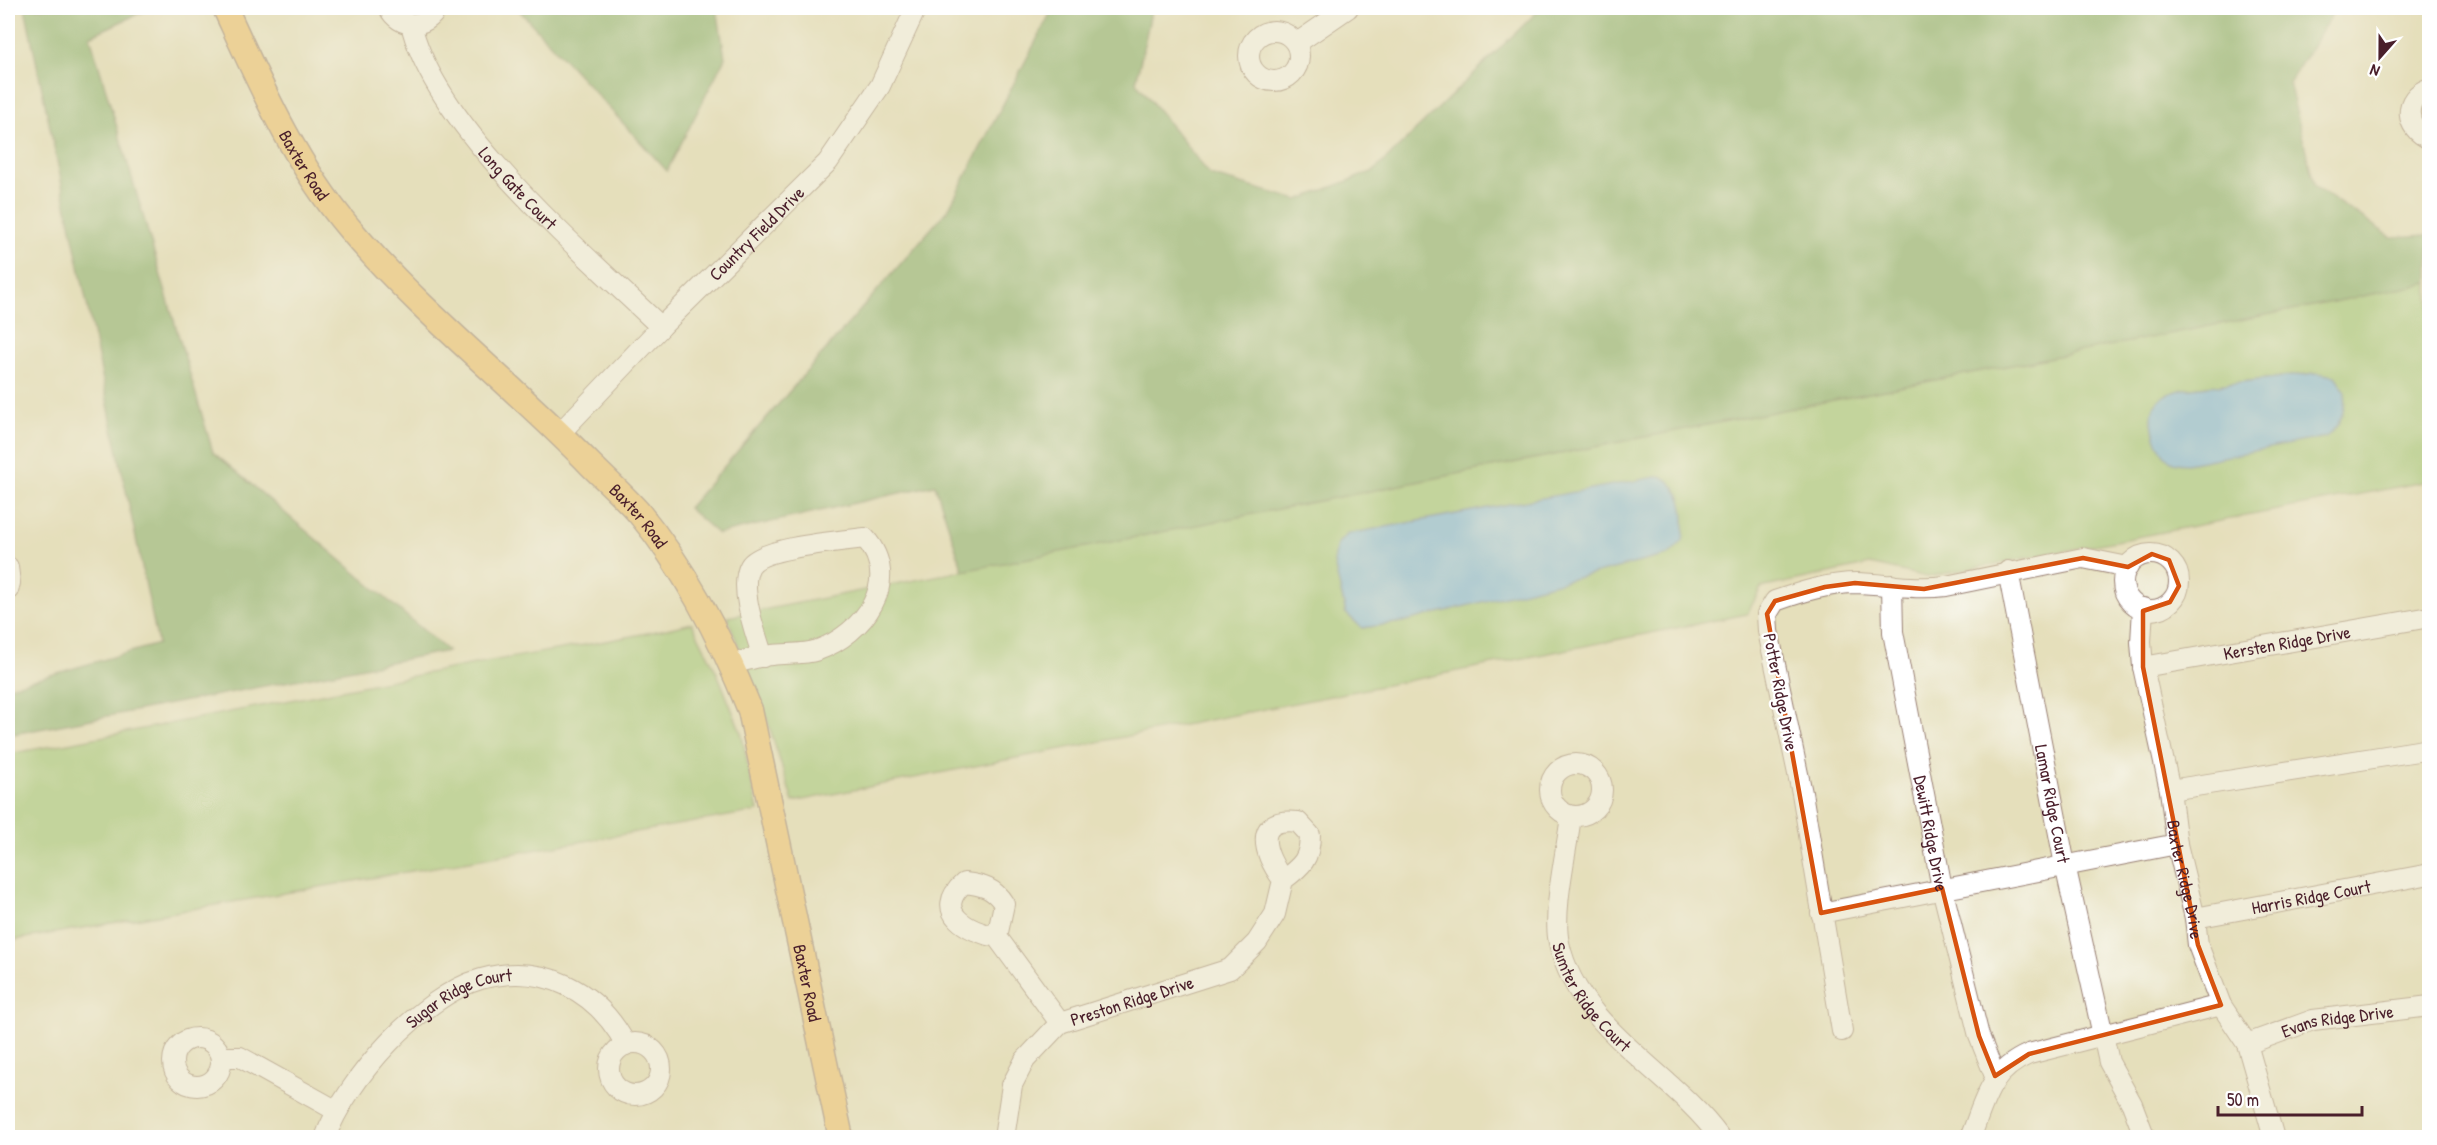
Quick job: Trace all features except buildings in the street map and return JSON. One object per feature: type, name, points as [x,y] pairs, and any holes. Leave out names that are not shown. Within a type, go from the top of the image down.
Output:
[{"type":"main road","name":"Baxter Road","points":[[225,8],[263,91],[305,169],[347,226],[410,296],[560,433],[638,512],[687,581],[731,664],[750,710],[841,1137]]},
{"type":"street","points":[[389,8],[396,18],[411,24],[428,20],[437,8]]},
{"type":"street","name":"Country Field Drive","points":[[560,433],[660,327],[828,162],[880,86],[916,8]]},
{"type":"street","points":[[1297,43],[1348,8]]},
{"type":"street","name":"Long Gate Court","points":[[411,24],[417,48],[432,75],[457,115],[486,152],[538,208],[660,327]]},
{"type":"street","points":[[2430,88],[2423,90],[2412,101],[2409,114],[2414,129],[2430,139]]},
{"type":"street","points":[[731,664],[762,657],[817,651],[840,639],[863,618],[874,605],[880,584],[880,564],[873,547],[865,538],[798,546],[761,558],[750,565],[746,579],[747,600],[762,657]]},
{"type":"street","points":[[2152,554],[2169,560],[2175,568],[2179,586],[2176,595],[2162,608],[2143,608],[2135,604],[2125,591],[2124,583],[2128,567],[2134,560],[2152,554]]},
{"type":"street","name":"Potter Ridge Drive","points":[[1842,1032],[1802,793],[1771,648],[1767,614],[1775,601],[1825,587],[1855,583],[1924,589],[2083,558],[2128,567]]},
{"type":"street","points":[[8,567],[10,583],[8,591]]},
{"type":"street","name":"Lamar Ridge Court","points":[[2008,571],[2065,865],[2109,1062],[2132,1104],[2145,1137]]},
{"type":"street","name":"Dewitt Ridge Drive","points":[[1892,585],[1893,632],[1942,888],[1979,1036],[1995,1076]]},
{"type":"street","name":"Baxter Ridge Drive","points":[[2143,608],[2141,642],[2143,667],[2170,790],[2177,844],[2195,918],[2198,945],[2221,1005],[2247,1044],[2274,1137]]},
{"type":"street","name":"Kersten Ridge Drive","points":[[2143,667],[2430,617]]},
{"type":"street","points":[[2170,790],[2430,749]]},
{"type":"street","name":"Sumter Ridge Court","points":[[1571,816],[1559,908],[1559,942],[1573,982],[1624,1043],[1689,1102],[1720,1137]]},
{"type":"street","points":[[1821,913],[2177,844]]},
{"type":"street","name":"Harris Ridge Court","points":[[2195,918],[2430,874]]},
{"type":"street","name":"Preston Ridge Drive","points":[[1004,1137],[1012,1085],[1025,1060],[1060,1023],[1230,969],[1257,942],[1275,915],[1282,880]]},
{"type":"street","points":[[997,937],[1060,1023]]},
{"type":"street","name":"Sugar Ridge Court","points":[[325,1137],[336,1111],[374,1057],[405,1028],[448,994],[481,979],[522,975],[550,978],[595,1002],[615,1025],[626,1045]]},
{"type":"street","points":[[1966,1137],[1995,1076],[2011,1061],[2029,1054],[2221,1005]]},
{"type":"street","name":"Evans Ridge Drive","points":[[2247,1044],[2313,1020],[2430,1006]]},
{"type":"street","points":[[221,1057],[240,1057],[336,1111]]},
{"type":"highlighted area","points":[[2152,554],[2169,560],[2179,586],[2170,602],[2143,611],[2143,667],[2198,945],[2221,1005],[2029,1054],[1995,1076],[1979,1036],[1942,888],[1821,913],[1767,614],[1775,601],[1825,587],[1855,583],[1924,589],[2083,558],[2128,567]]},
{"type":"green space","points":[[25,8],[151,8],[90,36],[213,452],[448,651],[8,735],[8,687],[158,644]]},
{"type":"green space","points":[[517,8],[717,8],[725,58],[667,171]]},
{"type":"green space","points":[[1053,8],[1152,8],[1136,82],[1210,175],[1298,200],[1374,171],[1541,8],[2336,8],[2289,83],[2315,187],[2391,237],[2429,235],[2429,283],[963,571],[935,485],[718,534],[688,508],[949,208]]},
{"type":"green space","points":[[2429,283],[2429,481],[1927,577],[1870,564],[1761,588],[1747,614],[793,802],[763,707],[727,617]],"holes":[[[2316,373],[2164,396],[2184,389]],[[1346,613],[1402,622],[1362,628]]]},
{"type":"green space","points":[[692,623],[717,673],[741,732],[758,811],[8,941],[8,754],[459,667],[634,636]]},
{"type":"water","points":[[2316,373],[2335,376],[2346,392],[2341,417],[2336,427],[2326,437],[2187,464],[2173,462],[2167,458],[2158,444],[2153,428],[2153,411],[2155,405],[2168,394],[2184,389]]},
{"type":"water","points":[[1661,476],[1675,488],[1684,513],[1683,541],[1668,555],[1402,622],[1362,628],[1346,613],[1334,563],[1337,544],[1348,534]]}]
